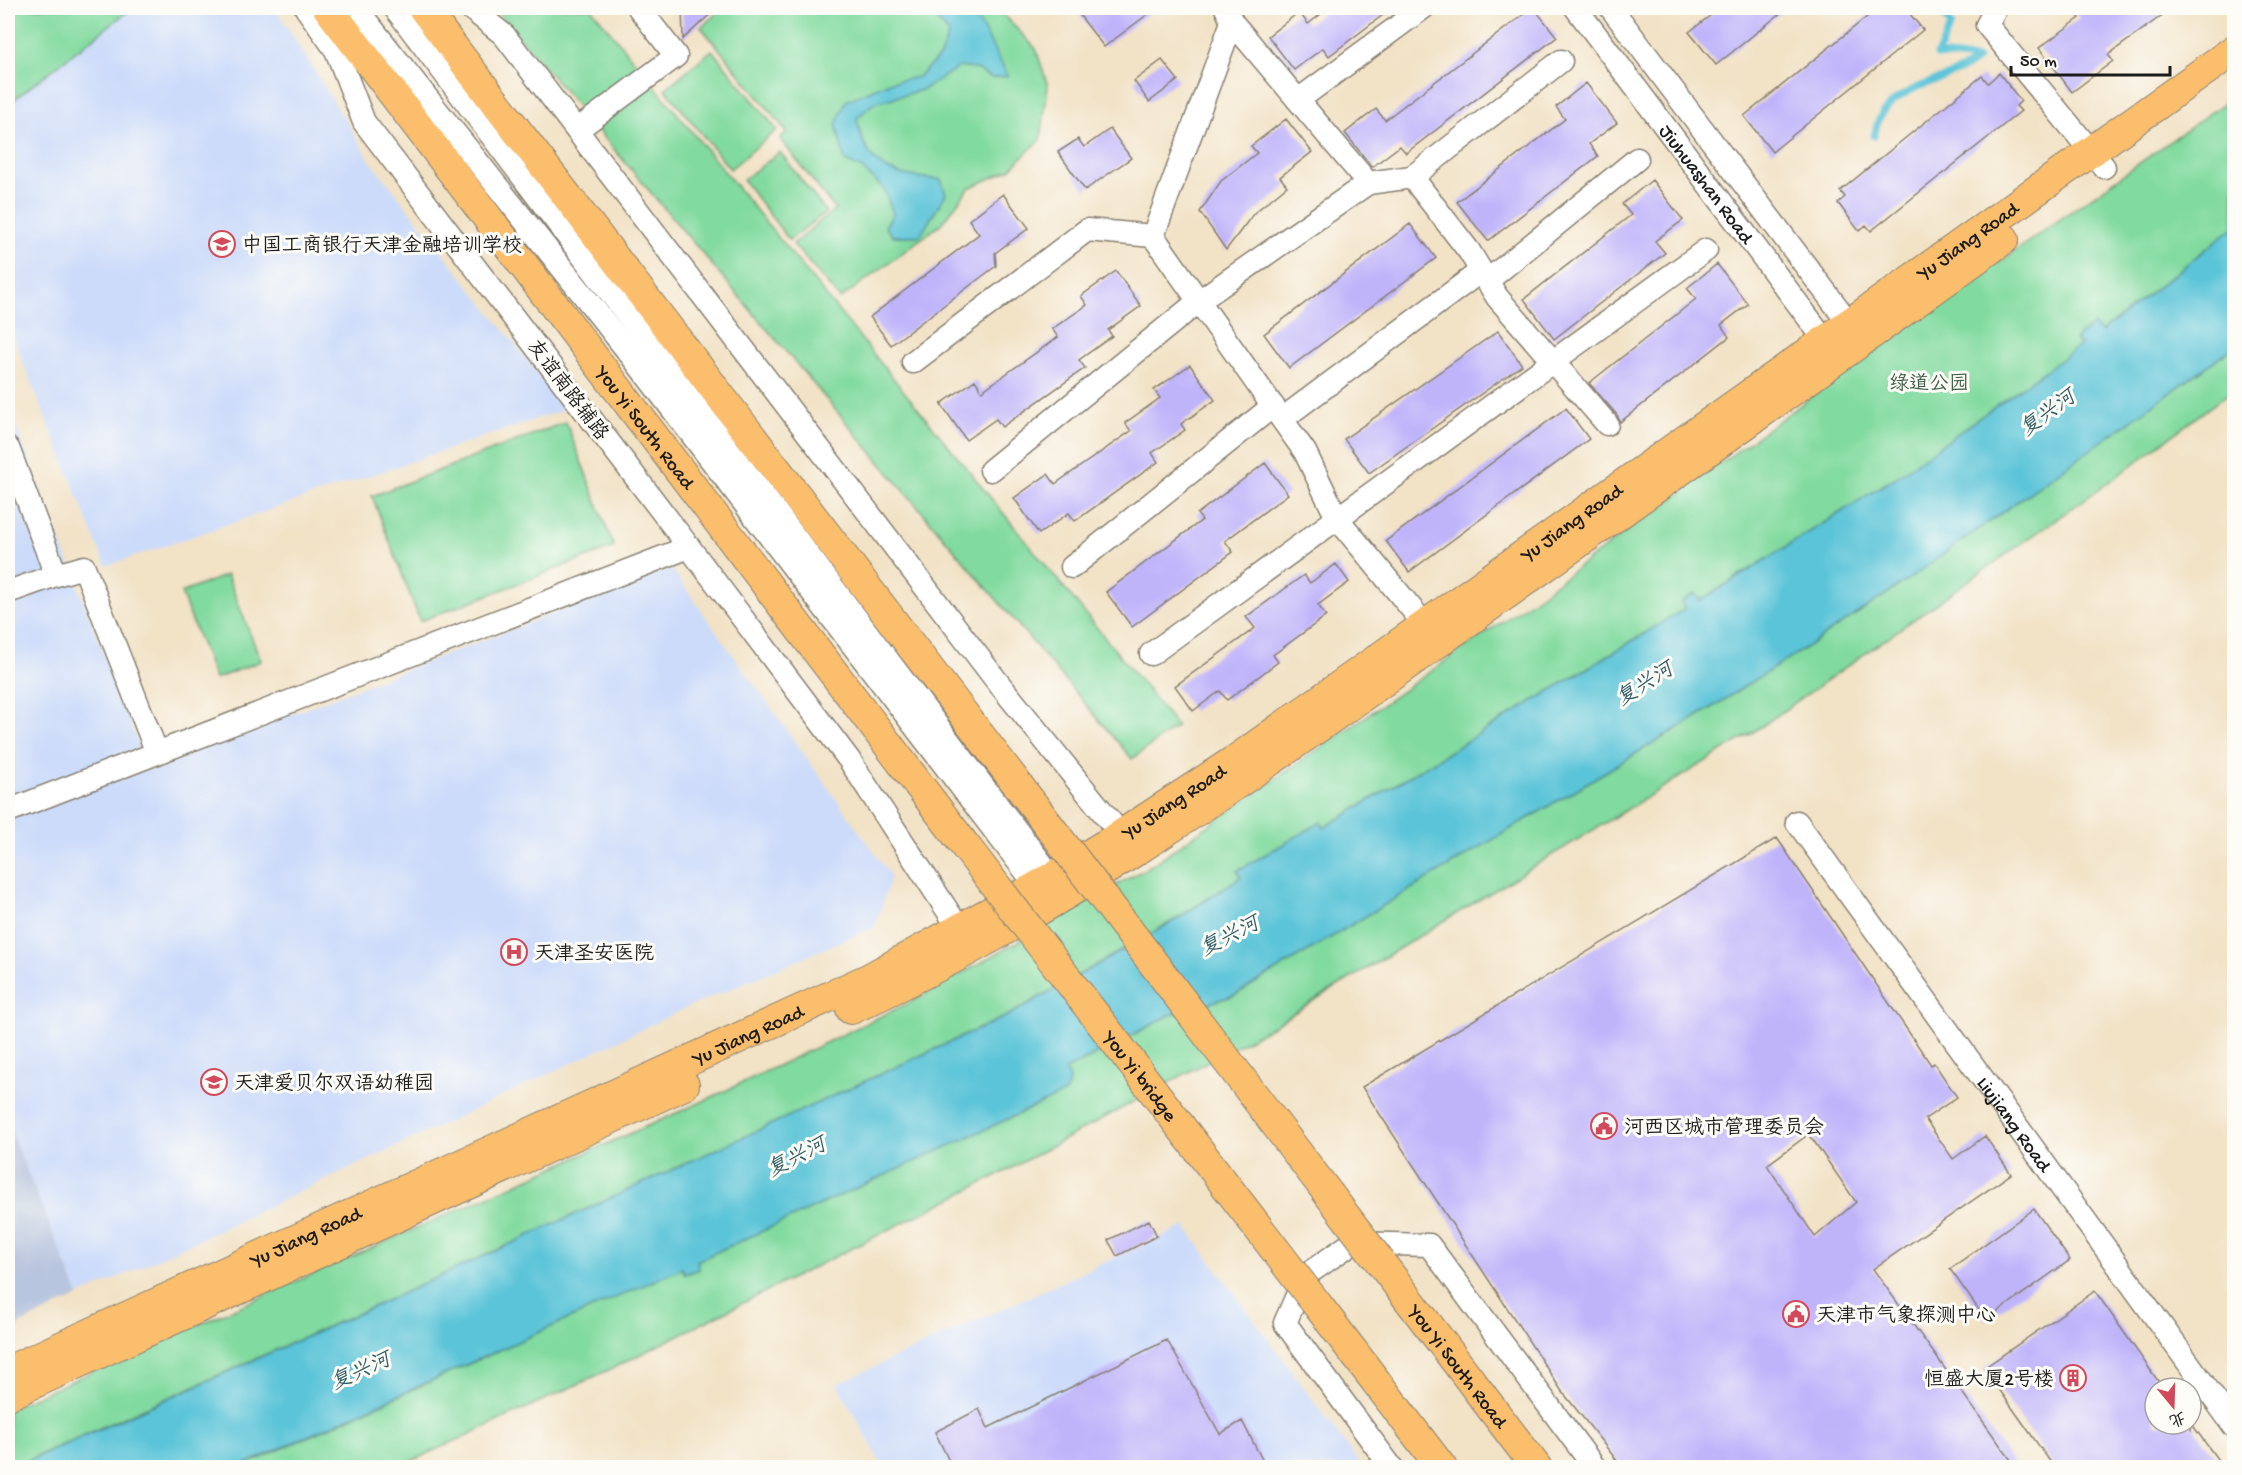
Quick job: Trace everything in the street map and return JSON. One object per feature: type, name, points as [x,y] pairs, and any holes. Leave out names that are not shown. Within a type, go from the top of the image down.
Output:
[{"type":"main road","name":"You Yi South Road","points":[[328,8],[966,847]]},
{"type":"main road","name":"You Yi South Road","points":[[423,8],[1537,1467]]},
{"type":"main road","name":"Yu Jiang Road","points":[[8,1395],[871,1000],[965,939],[1267,764],[1856,332],[2098,160],[2235,50]]},
{"type":"main road","name":"Yu Jiang Road","points":[[2098,160],[2235,75]]},
{"type":"main road","name":"Yu Jiang Road","points":[[1128,844],[1237,759],[1425,625],[1832,350]]},
{"type":"main road","name":"You Yi bridge","points":[[966,847],[1442,1467]]},
{"type":"main road","name":"Yu Jiang Road","points":[[8,1371],[868,979],[965,939]]},
{"type":"street","name":"友谊南路辅路","points":[[306,8],[336,50],[364,122],[850,761],[965,939]]},
{"type":"street","points":[[356,8],[1052,890]]},
{"type":"street","points":[[395,8],[1052,890]]},
{"type":"street","points":[[470,8],[504,34],[996,680],[1128,844]]},
{"type":"street","points":[[577,130],[676,56],[639,8]]},
{"type":"street","points":[[1298,100],[1423,8]]},
{"type":"street","name":"Jiuhuashan Road","points":[[1576,8],[1832,350]]},
{"type":"street","name":"Jiuhuashan Road","points":[[1611,8],[1856,332]]},
{"type":"street","points":[[1996,8],[1987,25],[2098,160]]},
{"type":"street","points":[[1229,15],[1368,183]]},
{"type":"street","points":[[1153,236],[1229,15]]},
{"type":"street","points":[[991,470],[1199,301],[1368,183],[1412,177],[1562,61]]},
{"type":"street","points":[[1072,567],[1277,412],[1484,276],[1636,159]]},
{"type":"street","points":[[1412,177],[1469,251],[1497,297],[1607,424]]},
{"type":"street","points":[[913,362],[1087,230],[1153,236],[1305,452],[1337,518],[1425,625]]},
{"type":"street","points":[[1151,654],[1706,250]]},
{"type":"street","points":[[8,448],[56,575]]},
{"type":"street","points":[[8,811],[689,548]]},
{"type":"street","points":[[8,592],[84,567],[157,753]]},
{"type":"street","name":"Liujiang Road","points":[[1797,822],[2235,1426]]},
{"type":"street","points":[[1392,1467],[1285,1323],[1306,1275],[1352,1243],[1429,1245],[1595,1467]]},
{"type":"shaded area","name":"中国工商银行天津金融培训学校","points":[[8,8],[275,8],[372,163],[566,409],[106,566],[8,325]]},
{"type":"shaded area","points":[[8,405],[148,769],[671,568],[891,876],[875,927],[686,1008],[79,1296],[8,1125]]},
{"type":"shaded area","points":[[8,1125],[79,1296],[8,1330]]},
{"type":"shaded area","points":[[1185,1226],[1362,1467],[883,1467],[837,1384]]},
{"type":"green space","points":[[8,8],[132,8],[8,104]]},
{"type":"green space","points":[[494,8],[591,8],[1177,726],[1132,759]]},
{"type":"green space","points":[[723,8],[986,8],[1002,13],[1036,49],[1048,86],[1041,139],[1009,170],[969,188],[941,224],[840,299],[793,244],[835,209],[780,139],[787,132],[701,27]]},
{"type":"green space","points":[[712,50],[777,130],[730,169],[665,89]]},
{"type":"green space","name":"绿道公园","points":[[2234,96],[2234,227],[2101,332],[2093,325],[2075,339],[2082,345],[1895,478],[1700,601],[1695,594],[1682,601],[1685,609],[1324,828],[1321,823],[1237,871],[1241,877],[1178,918],[1007,1016],[386,1301],[8,1467],[8,1409],[706,1100],[919,998],[1150,866],[1525,606],[1881,346]]},
{"type":"green space","points":[[780,152],[826,212],[789,240],[743,180]]},
{"type":"green space","points":[[2234,347],[2234,389],[2112,480],[1752,733],[1266,1030],[1006,1171],[617,1366],[399,1467],[239,1468],[683,1267],[685,1274],[699,1269],[696,1261],[1069,1082],[1066,1070],[1170,1015],[1235,995],[1708,710],[1805,648],[1903,583]]},
{"type":"green space","points":[[566,422],[614,547],[420,621],[372,496]]},
{"type":"green space","points":[[227,575],[261,661],[215,679],[181,593]]},
{"type":"water","points":[[926,8],[966,8],[981,25],[1008,76],[992,78],[976,69],[959,67],[922,90],[874,103],[857,118],[867,150],[875,160],[884,167],[909,176],[941,180],[946,194],[920,236],[893,236],[885,227],[893,214],[884,189],[861,168],[845,161],[836,124],[846,101],[890,82],[918,77],[940,56],[949,33]]},
{"type":"water","name":"复兴河","points":[[2234,227],[2234,347],[1903,583],[1708,710],[1235,995],[1170,1015],[1066,1070],[1069,1082],[1065,1093],[697,1261],[699,1269],[685,1274],[682,1268],[239,1467],[12,1468],[386,1301],[1007,1016],[1179,918],[1241,877],[1237,871],[1321,822],[1324,828],[1685,609],[1681,602],[1695,593],[1700,601],[1895,478],[2081,345],[2075,339],[2093,325],[2101,332]]},
{"type":"building","points":[[682,8],[717,8],[683,39]]},
{"type":"building","points":[[1074,8],[1156,8],[1104,47]]},
{"type":"building","points":[[1329,8],[1392,8],[1329,56],[1323,48],[1294,70],[1268,36],[1299,12],[1308,24]]},
{"type":"building","points":[[1532,8],[1557,37],[1406,153],[1400,146],[1372,167],[1345,133],[1376,109],[1385,120]]},
{"type":"building","points":[[1720,8],[1787,8],[1716,65],[1689,32]]},
{"type":"building","points":[[1878,8],[1905,8],[1923,30],[1772,152],[1744,116]]},
{"type":"building","points":[[2071,8],[2172,8],[2108,55],[2113,61],[2072,92],[2039,48],[2080,18]]},
{"type":"building","points":[[1162,60],[1178,80],[1149,102],[1134,81]]},
{"type":"building","points":[[1999,73],[2021,101],[2016,106],[2021,111],[1871,231],[1866,225],[1859,231],[1838,203],[1845,197],[1840,191],[1982,76],[1988,83]]},
{"type":"building","points":[[1586,83],[1617,123],[1589,144],[1598,156],[1488,241],[1457,202],[1565,119],[1556,107]]},
{"type":"building","points":[[1286,119],[1312,152],[1280,177],[1287,186],[1254,213],[1226,250],[1200,212],[1221,181],[1257,153],[1251,146]]},
{"type":"building","points":[[1110,129],[1131,158],[1085,190],[1058,152],[1078,139],[1084,147]]},
{"type":"building","points":[[1652,180],[1683,220],[1655,241],[1665,253],[1554,339],[1524,299],[1631,215],[1622,204]]},
{"type":"building","points":[[1003,194],[1029,228],[995,253],[996,266],[891,345],[870,317],[979,234],[969,220]]},
{"type":"building","points":[[1410,224],[1436,258],[1289,368],[1264,334]]},
{"type":"building","points":[[1717,264],[1748,304],[1721,325],[1729,337],[1620,422],[1617,415],[1589,383],[1696,299],[1687,288]]},
{"type":"building","points":[[1116,271],[1141,306],[1108,330],[1112,336],[1079,360],[1085,368],[1002,427],[996,419],[966,440],[941,404],[975,380],[982,391],[1058,337],[1052,329],[1087,305],[1081,296]]},
{"type":"building","points":[[1498,331],[1522,365],[1369,473],[1344,439]]},
{"type":"building","points":[[1190,365],[1215,400],[1181,424],[1185,430],[1152,453],[1158,462],[1075,521],[1069,513],[1039,534],[1014,498],[1048,474],[1055,484],[1131,431],[1125,423],[1160,398],[1154,390]]},
{"type":"building","points":[[1566,408],[1589,439],[1409,572],[1386,541]]},
{"type":"building","points":[[1265,463],[1288,494],[1225,541],[1233,552],[1132,627],[1106,592],[1202,520],[1197,514]]},
{"type":"building","points":[[1336,564],[1349,582],[1318,605],[1326,616],[1273,655],[1278,662],[1227,700],[1220,691],[1193,711],[1175,686],[1255,628],[1246,617],[1304,575],[1310,583]]},
{"type":"building","name":"河西区城市管理委员会","points":[[1777,838],[1931,1065],[1934,1063],[1957,1097],[1925,1119],[1953,1159],[1985,1136],[2011,1174],[1873,1269],[2016,1467],[1622,1467],[1561,1390],[1362,1087]],"holes":[[[1809,1134],[1856,1202],[1815,1237],[1767,1165]]]},
{"type":"building","points":[[2034,1209],[2070,1260],[1986,1320],[1950,1269]]},
{"type":"building","points":[[1149,1220],[1157,1236],[1117,1256],[1108,1240]]},
{"type":"building","name":"恒盛大厦2号楼","points":[[2095,1291],[2155,1376],[2143,1376],[2143,1436],[2200,1436],[2223,1467],[2054,1467],[1984,1368]]},
{"type":"building","points":[[1167,1340],[1220,1434],[1242,1421],[1266,1467],[952,1467],[935,1432],[979,1409],[988,1428]]},
{"type":"waterway","points":[[1874,136],[1878,121],[1892,103],[1915,88],[1954,73],[1978,59],[1937,55],[1951,25],[1937,8]]},
{"type":"place","name":"中国工商银行天津金融培训学校","points":[[222,244]]},
{"type":"place","name":"天津圣安医院","points":[[514,952]]},
{"type":"place","name":"天津爱贝尔双语幼稚园","points":[[214,1082]]},
{"type":"place","name":"河西区城市管理委员会","points":[[1604,1126]]},
{"type":"place","name":"天津市气象探测中心","points":[[1796,1314]]},
{"type":"place","name":"恒盛大厦2号楼","points":[[2073,1378]]}]
